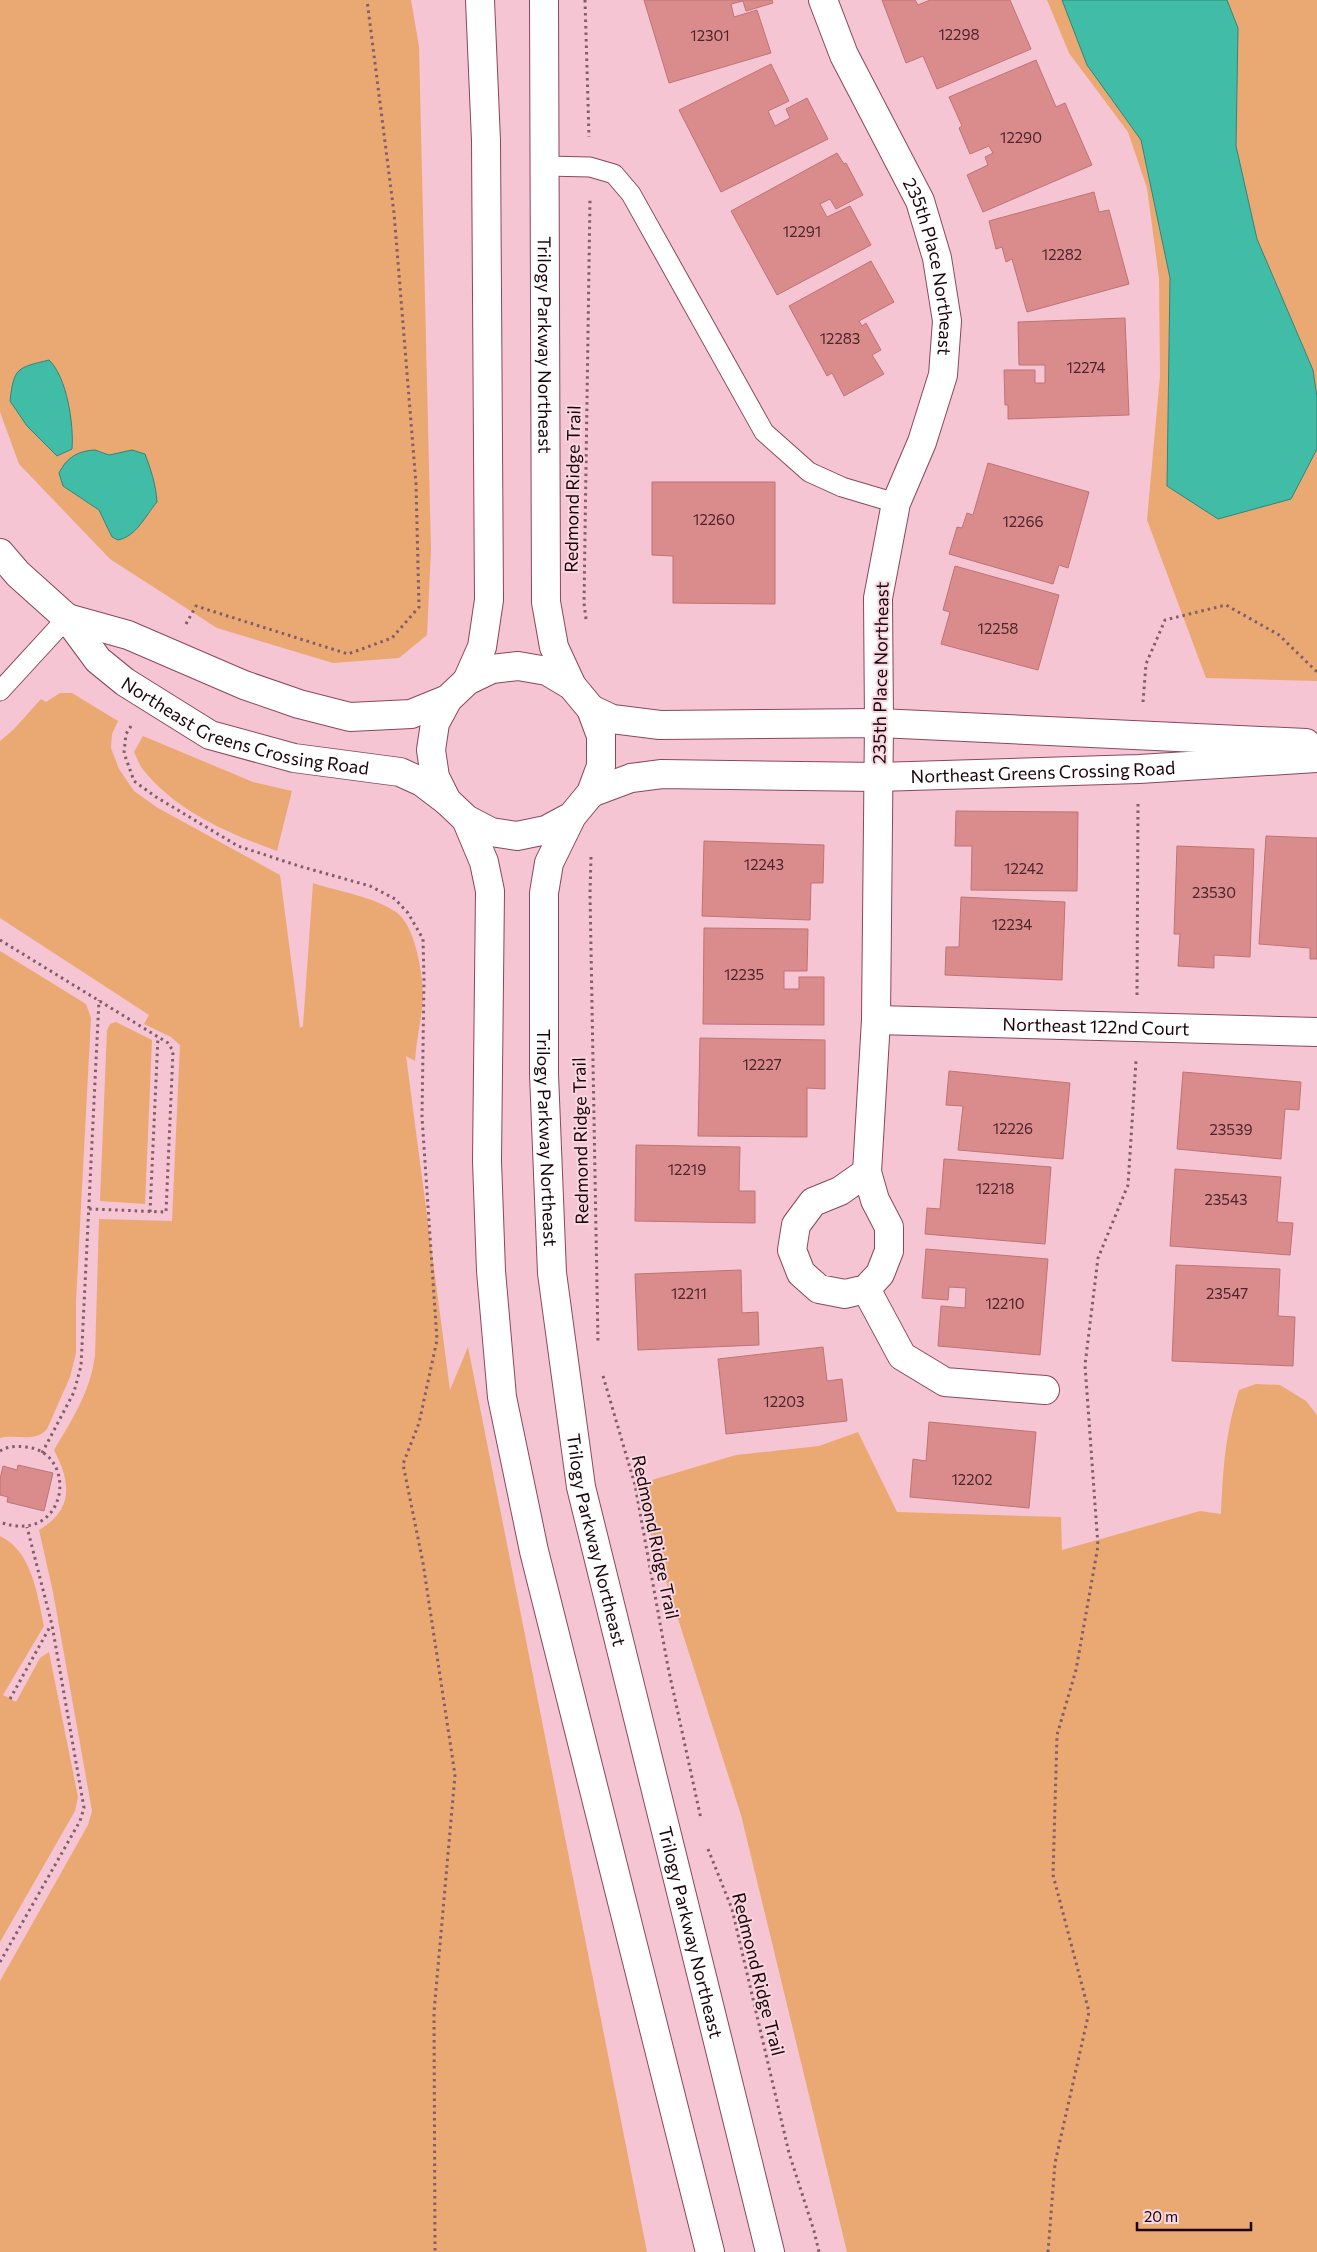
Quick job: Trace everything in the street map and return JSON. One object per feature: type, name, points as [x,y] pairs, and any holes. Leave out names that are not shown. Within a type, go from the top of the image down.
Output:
[{"type":"street","points":[[467,681],[482,647],[489,600],[486,141],[480,0]]},
{"type":"street","name":"Trilogy Parkway Northeast","points":[[544,0],[546,602],[554,647],[572,686]]},
{"type":"street","name":"235th Place Northeast","points":[[823,0],[844,55],[920,201],[937,258],[947,321],[943,375],[922,442],[896,503],[878,598],[879,723],[876,1020],[867,1172],[875,1200],[889,1227],[889,1251],[880,1274],[866,1289]]},
{"type":"street","name":"Northeast Greens Crossing Road","points":[[0,553],[18,574],[67,618],[98,660],[125,682],[210,735],[294,758],[400,772],[422,782],[447,801]]},
{"type":"street","name":"Northeast Greens Crossing Road","points":[[67,618],[128,634],[244,685],[299,704],[350,717],[412,714],[448,699]]},
{"type":"street","points":[[518,666],[547,671],[572,686],[591,708],[601,736],[600,766],[591,793],[572,816],[546,830],[518,836],[491,832],[466,820],[447,801],[435,777],[431,750],[435,723],[448,699],[467,681],[492,669],[518,666]]},
{"type":"street","name":"Northeast Greens Crossing Road","points":[[591,708],[612,718],[660,725],[879,723],[1317,744]]},
{"type":"street","name":"Northeast Greens Crossing Road","points":[[591,793],[631,778],[662,774],[878,776],[1139,769],[1317,758]]},
{"type":"street","name":"Trilogy Parkway Northeast","points":[[572,816],[549,862],[544,893],[544,1074],[552,1272],[580,1477],[770,2252]]},
{"type":"street","points":[[466,820],[484,862],[490,892],[487,1161],[490,1271],[502,1396],[534,1551],[710,2252]]},
{"type":"street","name":"Northeast 122nd Court","points":[[876,1020],[1317,1032]]},
{"type":"street","points":[[867,1172],[840,1191],[813,1202],[796,1225],[792,1250],[801,1273],[819,1289],[845,1294],[866,1289],[902,1356],[945,1382],[1045,1390]]},
{"type":"lane","points":[[546,166],[590,167],[614,174],[631,194],[764,432],[809,472],[842,487],[896,503]]},
{"type":"lane","points":[[0,691],[67,618]]},
{"type":"path","points":[[184,627],[196,606],[348,654],[392,638],[419,607],[416,484],[394,214],[367,0]]},
{"type":"path","points":[[585,0],[589,130]]},
{"type":"path","name":"Redmond Ridge Trail","points":[[586,622],[584,603],[590,238]]},
{"type":"path","points":[[1140,735],[1146,664],[1165,620],[1226,605],[1279,635],[1317,672]]},
{"type":"path","points":[[134,721],[126,734],[124,753],[134,781],[156,797],[238,846],[370,886],[395,899],[408,913],[423,939],[422,1117],[437,1340],[419,1423],[403,1464],[423,1563],[455,1775],[434,2012],[435,2252]]},
{"type":"path","points":[[1048,2252],[1055,2163],[1089,2012],[1053,1875],[1057,1735],[1076,1670],[1098,1546],[1085,1366],[1098,1258],[1128,1185],[1137,1026],[1139,769]]},
{"type":"path","name":"Redmond Ridge Trail","points":[[592,850],[590,885],[598,1347]]},
{"type":"path","points":[[0,940],[168,1043],[173,1051],[166,1212],[89,1209]]},
{"type":"path","points":[[42,1452],[74,1392],[81,1366],[99,1000]]},
{"type":"path","points":[[150,1212],[158,1037]]},
{"type":"path","name":"Redmond Ridge Trail","points":[[602,1373],[635,1484],[668,1667],[702,1828]]},
{"type":"path","points":[[0,1451],[17,1446],[30,1447],[42,1452],[52,1462],[59,1474],[61,1487],[58,1501],[51,1513],[40,1522],[27,1527],[13,1527],[0,1522]]},
{"type":"path","points":[[0,1962],[80,1821],[84,1808],[52,1625],[27,1527]]},
{"type":"path","points":[[10,1699],[52,1625]]},
{"type":"path","name":"Redmond Ridge Trail","points":[[706,1846],[732,1909],[789,2153],[819,2252]]},
{"type":"shaded area","points":[[0,0],[411,0],[419,47],[431,550],[427,635],[399,658],[333,663],[217,628],[110,559],[19,464],[0,412]]},
{"type":"shaded area","points":[[1047,0],[1317,0],[1317,681],[1206,678],[1147,520],[1160,376],[1159,278],[1147,188],[1128,132],[1069,53]]},
{"type":"shaded area","points":[[1062,0],[1227,0],[1238,28],[1236,146],[1257,239],[1313,370],[1317,397],[1317,449],[1291,499],[1218,519],[1167,486],[1170,278],[1141,140],[1087,65]]},
{"type":"shaded area","points":[[49,360],[65,389],[72,427],[72,449],[57,456],[27,426],[10,401],[13,381],[19,371],[30,365]]},
{"type":"shaded area","points":[[95,450],[109,455],[132,450],[145,454],[156,490],[157,502],[136,530],[125,538],[118,540],[112,537],[99,510],[63,486],[59,473],[69,459],[78,453]]},
{"type":"shaded area","points":[[60,693],[72,693],[118,721],[112,734],[111,748],[119,769],[134,791],[158,808],[280,875],[300,1028],[303,1026],[313,883],[366,898],[387,907],[403,918],[413,938],[421,973],[423,1001],[415,1061],[406,1056],[450,1390],[468,1347],[647,2252],[0,2252],[0,1981],[88,1825],[92,1811],[53,1592],[39,1530],[50,1522],[64,1504],[66,1484],[64,1473],[54,1450],[85,1394],[93,1369],[99,1219],[172,1221],[180,1045],[171,1037],[144,1024],[149,1015],[0,918],[0,741],[14,729],[41,699],[46,702]]},
{"type":"shaded area","points":[[143,736],[253,782],[292,791],[277,851],[223,829],[173,799],[143,770],[134,752]]},
{"type":"shaded area","points":[[0,951],[86,1004],[91,1018],[76,1301],[76,1353],[70,1377],[47,1429],[37,1436],[0,1438]]},
{"type":"shaded area","points":[[116,1022],[152,1040],[145,1204],[100,1201],[107,1030],[110,1024]]},
{"type":"shaded area","points":[[1256,1384],[1280,1385],[1306,1401],[1317,1415],[1317,2252],[847,2252],[741,1815],[635,1485],[736,1455],[819,1446],[858,1432],[897,1512],[1061,1517],[1062,1550],[1200,1511],[1221,1514],[1226,1452],[1234,1406],[1239,1390]]},
{"type":"shaded area","points":[[0,1536],[11,1543],[26,1563],[35,1587],[44,1626],[3,1695],[16,1702],[40,1658],[49,1652],[78,1797],[75,1811],[0,1942]]},
{"type":"building","points":[[644,0],[772,0],[773,3],[746,11],[743,1],[731,4],[734,17],[757,10],[771,53],[669,83]]},
{"type":"building","points":[[882,0],[915,0],[918,5],[930,0],[1010,0],[1031,49],[937,89],[923,56],[906,63]]},
{"type":"building","points":[[1036,60],[1056,107],[1065,103],[1092,165],[983,212],[967,175],[988,165],[985,157],[993,153],[989,146],[970,154],[959,128],[962,126],[949,97]]},
{"type":"building","points":[[771,64],[789,101],[768,111],[775,126],[790,118],[786,109],[807,98],[828,139],[721,192],[679,110]]},
{"type":"building","points":[[837,153],[844,164],[846,163],[863,195],[836,209],[830,199],[820,204],[827,217],[850,206],[871,245],[777,295],[731,211]]},
{"type":"building","points":[[1094,192],[1099,212],[1109,210],[1129,284],[1027,312],[1012,259],[1006,262],[1002,247],[996,249],[989,221]]},
{"type":"building","points":[[871,261],[894,302],[859,321],[862,326],[866,323],[881,350],[872,355],[884,374],[844,396],[832,373],[827,376],[789,306]]},
{"type":"building","points":[[1125,318],[1129,415],[1008,419],[1008,405],[1005,405],[1004,370],[1035,370],[1035,383],[1045,383],[1045,365],[1019,365],[1018,322]]},
{"type":"building","points":[[988,463],[1089,492],[1068,568],[1059,565],[1053,584],[949,554],[957,527],[962,528],[967,513],[973,515]]},
{"type":"building","points":[[652,482],[775,482],[775,604],[673,603],[673,556],[652,555]]},
{"type":"building","points":[[955,566],[1059,595],[1038,670],[941,644],[950,612],[943,610]]},
{"type":"building","points":[[956,811],[1078,812],[1077,891],[971,890],[972,846],[955,846]]},
{"type":"building","points":[[1266,836],[1317,838],[1317,959],[1310,959],[1310,948],[1259,944]]},
{"type":"building","points":[[704,841],[824,845],[823,883],[811,883],[810,920],[702,916]]},
{"type":"building","points":[[1177,846],[1254,849],[1250,957],[1214,955],[1214,968],[1178,966],[1180,934],[1174,934]]},
{"type":"building","points":[[961,897],[1065,902],[1062,980],[945,975],[946,947],[959,947]]},
{"type":"building","points":[[704,928],[808,929],[807,971],[784,971],[784,989],[799,989],[799,977],[824,977],[824,1025],[703,1024]]},
{"type":"building","points":[[700,1038],[825,1040],[825,1089],[807,1088],[807,1137],[698,1136]]},
{"type":"building","points":[[949,1071],[1070,1083],[1063,1159],[958,1150],[963,1106],[946,1105]]},
{"type":"building","points":[[1183,1072],[1301,1082],[1299,1110],[1285,1109],[1281,1159],[1177,1149]]},
{"type":"building","points":[[636,1145],[740,1147],[739,1191],[755,1191],[755,1223],[635,1221]]},
{"type":"building","points":[[944,1159],[1051,1167],[1045,1244],[925,1234],[927,1208],[940,1209]]},
{"type":"building","points":[[1175,1169],[1281,1177],[1277,1222],[1293,1223],[1290,1255],[1170,1246]]},
{"type":"building","points":[[926,1249],[1048,1259],[1040,1355],[938,1346],[941,1306],[965,1308],[966,1288],[949,1287],[948,1300],[922,1298]]},
{"type":"building","points":[[1176,1265],[1280,1269],[1278,1316],[1295,1317],[1293,1366],[1172,1361]]},
{"type":"building","points":[[741,1270],[742,1313],[758,1312],[759,1345],[638,1350],[635,1274]]},
{"type":"building","points":[[823,1347],[827,1381],[842,1379],[847,1421],[726,1434],[718,1359]]},
{"type":"building","points":[[929,1422],[1036,1432],[1029,1508],[910,1497],[913,1459],[926,1461]]},
{"type":"building","points":[[18,1465],[53,1473],[44,1511],[7,1502],[8,1497],[0,1495],[0,1479],[3,1466],[17,1470]]}]
